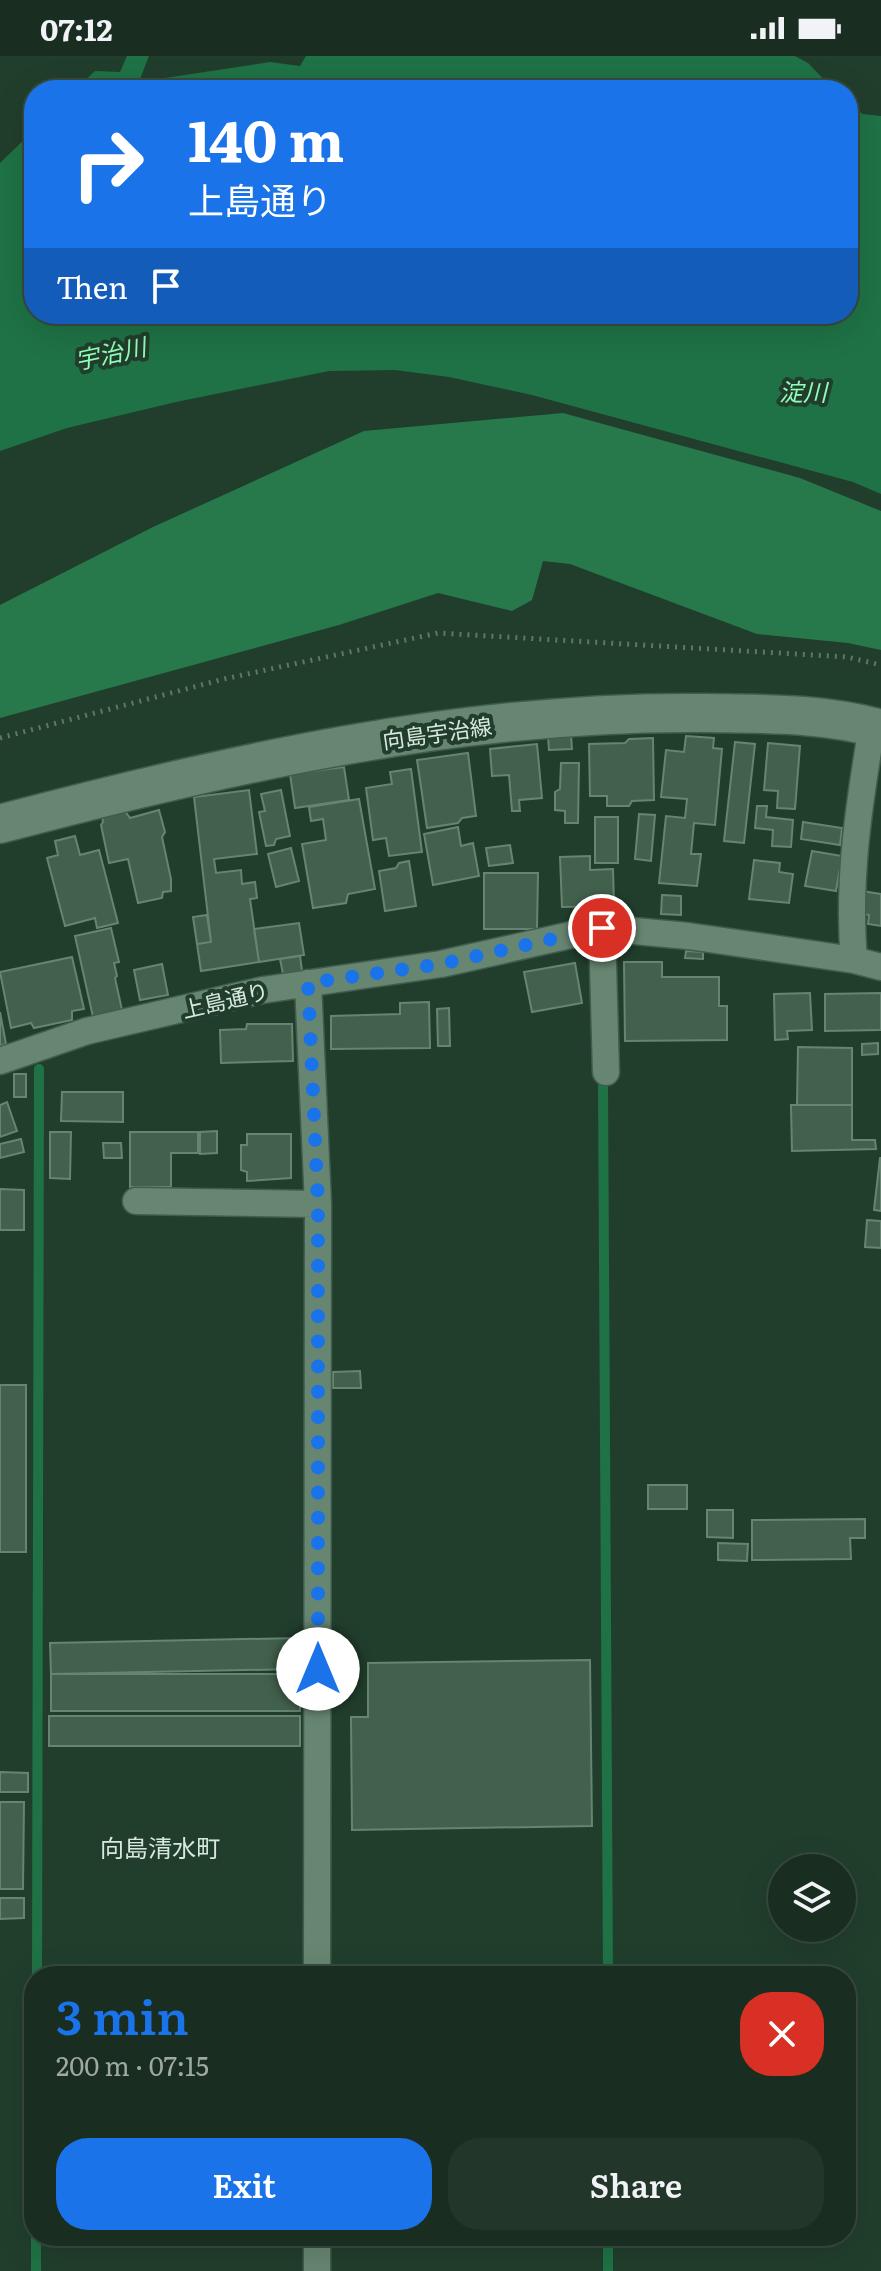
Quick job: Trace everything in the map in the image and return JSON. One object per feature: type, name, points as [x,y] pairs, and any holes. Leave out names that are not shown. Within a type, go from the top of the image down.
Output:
[{"type":"main road","name":"向島宇治線","points":[[0,824],[169,781],[429,730],[643,712],[796,714],[876,728]]},
{"type":"street","points":[[854,960],[850,914],[856,837],[876,728]]},
{"type":"street","points":[[602,928],[606,1072]]},
{"type":"street","name":"上島通り","points":[[0,1061],[87,1031],[263,990],[441,964],[602,928],[688,936],[854,960],[881,967]]},
{"type":"street","points":[[308,983],[318,1204],[317,1966]]},
{"type":"street","points":[[136,1201],[318,1204]]},
{"type":"street","points":[[317,2246],[317,2271]]},
{"type":"path","points":[[0,738],[224,679],[438,633],[847,657],[881,665]]},
{"type":"shaded area","points":[[563,413],[800,478],[881,511],[881,650],[848,643],[757,634],[570,564],[543,561],[532,600],[512,611],[438,593],[339,625],[0,718],[0,605],[153,527],[364,431]]},
{"type":"water","points":[[127,56],[149,56],[140,79],[142,80],[86,80],[95,71],[120,72]]},
{"type":"water","points":[[306,56],[795,56],[808,63],[824,80],[152,80],[270,62],[300,66]]},
{"type":"water","name":"淀川","points":[[858,111],[881,116],[881,494],[853,482],[532,395],[449,377],[395,370],[329,371],[176,402],[67,428],[0,451],[0,163],[24,140],[24,324],[858,324]]},
{"type":"building","points":[[571,735],[572,749],[549,750],[548,737]]},
{"type":"building","points":[[686,736],[714,738],[713,748],[722,749],[715,825],[694,823],[691,854],[701,854],[697,886],[659,883],[666,816],[685,818],[687,799],[661,797],[666,750],[684,752]]},
{"type":"building","points":[[653,738],[654,800],[632,801],[629,806],[607,806],[607,796],[590,796],[589,744]]},
{"type":"building","points":[[735,742],[755,744],[744,843],[724,841]]},
{"type":"building","points":[[768,743],[800,746],[795,809],[777,808],[778,791],[764,790]]},
{"type":"building","points":[[537,744],[542,798],[519,800],[520,811],[512,811],[509,775],[492,776],[490,749]]},
{"type":"building","points":[[468,753],[476,816],[462,818],[458,823],[427,828],[417,760]]},
{"type":"building","points":[[561,763],[579,763],[578,823],[565,823],[565,811],[555,810]]},
{"type":"building","points":[[344,767],[349,800],[295,808],[290,774]]},
{"type":"building","points":[[411,769],[422,852],[389,856],[386,838],[373,840],[366,788],[392,784],[390,772]]},
{"type":"building","points":[[249,790],[257,854],[214,859],[216,873],[241,870],[242,884],[255,882],[257,898],[250,899],[259,962],[201,971],[197,944],[211,942],[194,797]]},
{"type":"building","points":[[281,790],[290,836],[276,839],[274,845],[266,846],[259,812],[265,811],[261,794]]},
{"type":"building","points":[[359,799],[375,889],[348,894],[346,903],[313,908],[302,844],[326,840],[323,819],[311,821],[309,807]]},
{"type":"building","points":[[757,806],[767,806],[766,817],[793,820],[791,847],[772,846],[773,830],[755,828]]},
{"type":"building","points":[[159,810],[165,832],[162,837],[171,891],[163,892],[162,898],[138,903],[128,859],[109,863],[101,825],[102,815],[125,811],[130,818]]},
{"type":"building","points":[[639,814],[655,815],[651,861],[635,859]]},
{"type":"building","points":[[595,817],[618,817],[618,863],[595,863]]},
{"type":"building","points":[[803,822],[842,828],[840,845],[801,839]]},
{"type":"building","points":[[458,827],[461,846],[473,843],[479,876],[433,885],[424,834]]},
{"type":"building","points":[[75,836],[80,855],[99,850],[118,923],[97,928],[95,918],[65,926],[47,858],[58,855],[55,841]]},
{"type":"building","points":[[510,845],[513,863],[489,866],[486,848]]},
{"type":"building","points":[[291,848],[299,881],[276,887],[268,854]]},
{"type":"building","points":[[812,851],[842,856],[836,891],[805,886]]},
{"type":"building","points":[[590,856],[590,870],[613,869],[614,906],[562,907],[560,857]]},
{"type":"building","points":[[754,860],[780,863],[779,872],[793,874],[789,903],[749,899]]},
{"type":"building","points":[[409,861],[416,906],[385,911],[379,871],[396,868],[399,863]]},
{"type":"building","points":[[484,873],[538,873],[537,929],[484,929]]},
{"type":"building","points":[[862,891],[881,894],[881,926],[868,924],[869,915],[858,913]]},
{"type":"building","points":[[662,895],[681,896],[681,915],[661,914]]},
{"type":"building","points":[[207,915],[211,942],[197,944],[193,917]]},
{"type":"building","points":[[299,923],[304,955],[259,962],[254,929]]},
{"type":"building","points":[[111,928],[119,962],[114,963],[122,1010],[93,1017],[75,936]]},
{"type":"building","points":[[686,951],[703,952],[703,959],[685,958]]},
{"type":"building","points":[[300,956],[302,971],[283,974],[280,959]]},
{"type":"building","points":[[72,957],[84,1009],[72,1011],[72,1020],[34,1028],[31,1023],[11,1028],[0,972]]},
{"type":"building","points":[[624,962],[662,962],[662,977],[719,977],[719,1006],[727,1006],[727,1040],[625,1041]]},
{"type":"building","points":[[575,963],[582,1003],[532,1012],[524,972]]},
{"type":"building","points":[[162,964],[168,995],[140,1000],[134,970]]},
{"type":"building","points":[[810,993],[812,1030],[787,1031],[788,1039],[775,1040],[774,994]]},
{"type":"building","points":[[881,993],[881,1030],[825,1031],[825,994]]},
{"type":"building","points":[[429,1002],[430,1048],[331,1049],[331,1016],[400,1014],[400,1003]]},
{"type":"building","points":[[449,1008],[450,1046],[438,1046],[437,1009]]},
{"type":"building","points":[[0,1012],[6,1044],[0,1046]]},
{"type":"building","points":[[247,1024],[292,1024],[293,1061],[221,1063],[220,1030],[246,1029]]},
{"type":"building","points":[[878,1043],[878,1054],[862,1055],[862,1044]]},
{"type":"building","points":[[798,1047],[852,1048],[852,1105],[797,1105]]},
{"type":"building","points":[[14,1074],[26,1074],[26,1097],[14,1097]]},
{"type":"building","points":[[62,1092],[123,1092],[123,1122],[61,1121]]},
{"type":"building","points":[[7,1102],[17,1131],[0,1137],[0,1105]]},
{"type":"building","points":[[791,1105],[852,1105],[852,1140],[875,1140],[876,1149],[792,1151]]},
{"type":"building","points":[[217,1131],[217,1153],[200,1154],[200,1132]]},
{"type":"building","points":[[50,1132],[71,1132],[70,1179],[50,1178]]},
{"type":"building","points":[[130,1132],[198,1132],[198,1153],[171,1153],[171,1187],[130,1187]]},
{"type":"building","points":[[247,1134],[291,1134],[291,1178],[247,1181],[247,1172],[241,1170],[241,1145],[247,1145]]},
{"type":"building","points":[[21,1139],[24,1152],[0,1158],[0,1144]]},
{"type":"building","points":[[103,1143],[121,1143],[122,1158],[104,1158]]},
{"type":"building","points":[[881,1158],[881,1211],[874,1210]]},
{"type":"building","points":[[0,1189],[24,1190],[24,1230],[0,1230]]},
{"type":"building","points":[[867,1220],[881,1221],[881,1248],[865,1247]]},
{"type":"building","points":[[360,1371],[361,1388],[333,1388],[333,1372]]},
{"type":"building","points":[[0,1385],[26,1385],[26,1552],[0,1552]]},
{"type":"building","points":[[648,1485],[687,1485],[687,1509],[648,1509]]},
{"type":"building","points":[[707,1510],[733,1510],[733,1538],[707,1537]]},
{"type":"building","points":[[865,1519],[865,1538],[850,1538],[851,1559],[752,1560],[752,1520]]},
{"type":"building","points":[[718,1543],[748,1544],[747,1561],[718,1560]]},
{"type":"building","points":[[298,1638],[299,1669],[51,1674],[50,1643]]},
{"type":"building","points":[[590,1660],[592,1826],[352,1830],[351,1717],[368,1717],[368,1663]]},
{"type":"building","points":[[51,1674],[300,1674],[300,1711],[51,1711]]},
{"type":"building","points":[[49,1716],[300,1716],[300,1746],[49,1746]]},
{"type":"building","points":[[0,1772],[28,1773],[28,1792],[0,1792]]},
{"type":"building","points":[[0,1802],[24,1802],[23,1889],[0,1889]]},
{"type":"building","points":[[0,1898],[24,1898],[24,1918],[0,1919]]},
{"type":"waterway","points":[[37,1966],[39,1069]]},
{"type":"waterway","points":[[603,1083],[608,1966]]},
{"type":"waterway","points":[[36,2246],[36,2271]]},
{"type":"waterway","points":[[608,2246],[608,2271]]},
{"type":"district","name":"向島清水町","points":[[160,1846]]},
{"type":"route","points":[[318,1669],[318,1204],[308,983],[441,964],[602,928]]},
{"type":"water label","name":"宇治川","points":[[110,352]]}]
